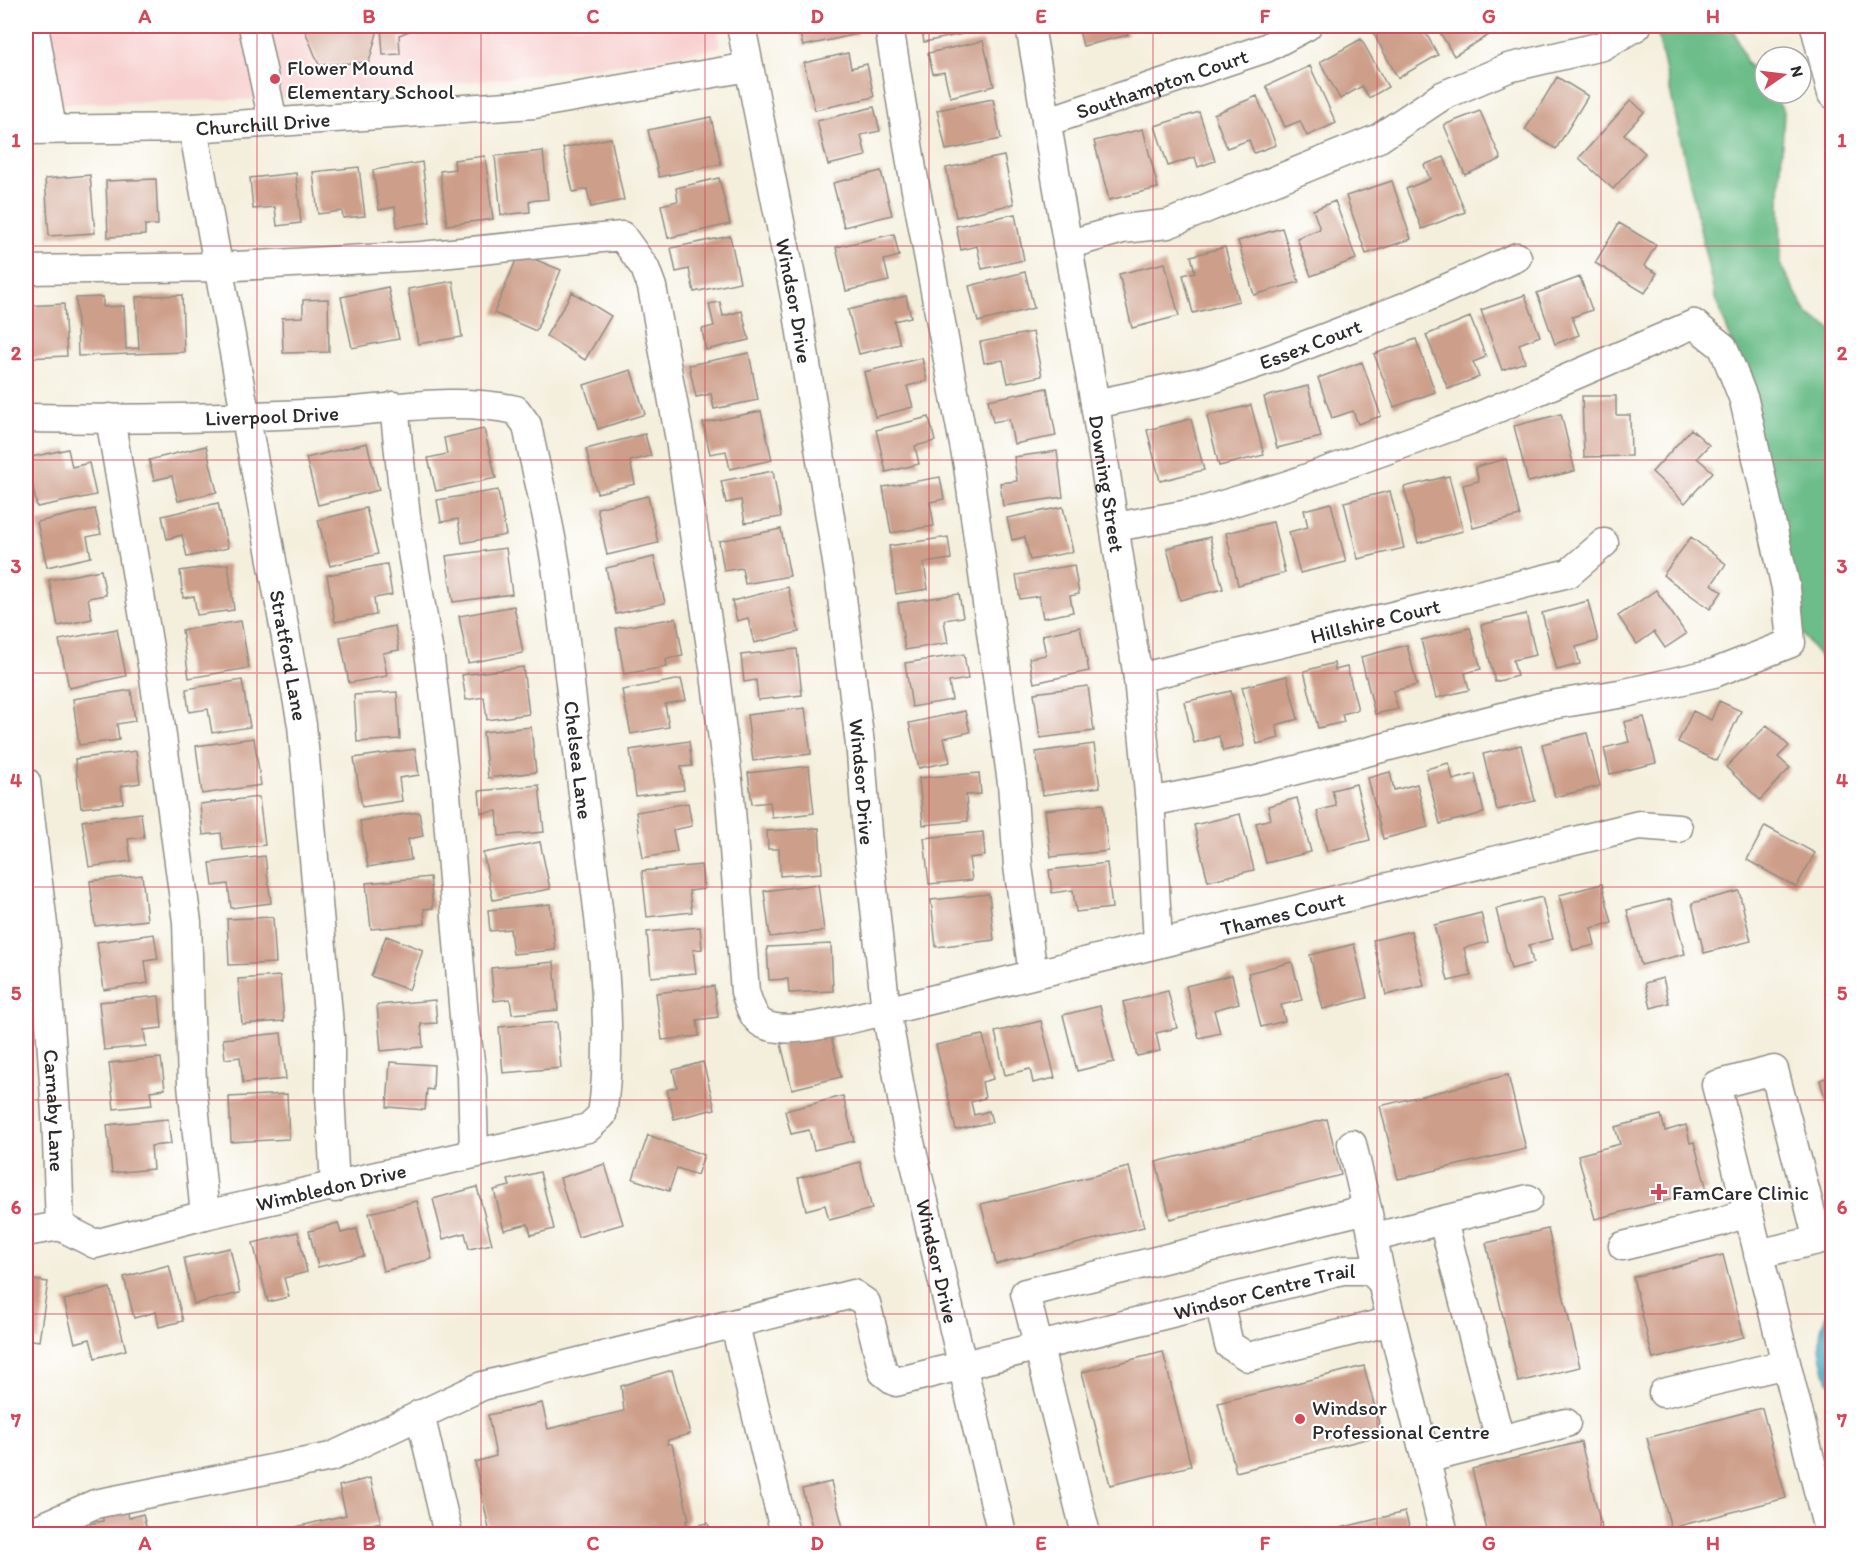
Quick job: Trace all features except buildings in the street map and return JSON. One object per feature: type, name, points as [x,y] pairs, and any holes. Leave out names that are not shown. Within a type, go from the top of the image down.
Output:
[{"type":"street","points":[[34,26],[39,129]]},
{"type":"street","points":[[253,26],[273,122]]},
{"type":"street","name":"Windsor Drive","points":[[741,26],[797,307],[840,581],[861,753],[886,1011],[910,1142],[1002,1534]]},
{"type":"street","points":[[890,26],[912,169],[968,466],[1012,783],[1018,866],[1032,975]]},
{"type":"street","name":"Downing Street","points":[[1030,26],[1095,404],[1138,678],[1150,802],[1158,943]]},
{"type":"street","name":"Southampton Court","points":[[1046,122],[1266,48],[1307,26]]},
{"type":"street","points":[[1067,245],[1122,229],[1168,224],[1379,138],[1453,92],[1508,68],[1602,46],[1637,26]]},
{"type":"street","points":[[1815,26],[1833,94]]},
{"type":"street","name":"Churchill Drive","points":[[39,129],[193,128],[534,104],[749,67]]},
{"type":"street","name":"Stratford Lane","points":[[193,128],[302,725],[330,1036],[330,1093],[335,1188]]},
{"type":"street","name":"Thames Court","points":[[219,267],[421,256],[622,236],[645,268],[652,287],[680,440],[730,797],[748,1001],[761,1023],[778,1029],[797,1028],[886,1011],[1639,825],[1678,828]]},
{"type":"street","name":"Essex Court","points":[[1095,404],[1209,380],[1270,359],[1407,306],[1516,257]]},
{"type":"street","points":[[26,270],[219,267]]},
{"type":"street","points":[[1115,527],[1200,512],[1288,485],[1470,420],[1694,324],[1723,347],[1744,400],[1786,588],[1791,644],[1714,673],[1625,693],[1545,706],[1253,782],[1150,802]]},
{"type":"street","name":"Liverpool Drive","points":[[26,418],[247,417],[394,406],[485,403],[516,410]]},
{"type":"street","points":[[394,406],[406,517],[430,659],[445,781],[464,1017],[472,1075],[474,1153]]},
{"type":"street","name":"Chelsea Lane","points":[[516,410],[527,425],[558,580],[564,650],[593,862],[606,1015],[606,1087],[602,1115]]},
{"type":"street","points":[[110,418],[154,677],[187,922],[192,1084],[205,1215]]},
{"type":"street","name":"Hillshire Court","points":[[1138,678],[1569,573],[1604,543]]},
{"type":"street","name":"Carnaby Lane","points":[[26,782],[45,944],[56,1113],[60,1226]]},
{"type":"street","points":[[1758,1254],[1818,1240],[1774,1070],[1716,1084],[1758,1254],[1786,1364],[1827,1532]]},
{"type":"street","name":"Wimbledon Drive","points":[[60,1226],[95,1244],[205,1215],[335,1188],[474,1153],[588,1128],[602,1115]]},
{"type":"street","points":[[1352,1144],[1375,1236],[1382,1282]]},
{"type":"street","points":[[1375,1236],[1528,1199]]},
{"type":"street","points":[[1086,1534],[1025,1293],[1367,1209]]},
{"type":"street","points":[[1623,1246],[1720,1222],[1748,1212]]},
{"type":"street","points":[[1443,1221],[1500,1440]]},
{"type":"street","points":[[26,1232],[60,1226]]},
{"type":"street","name":"Windsor Centre Trail","points":[[735,1325],[853,1294],[866,1303],[883,1372],[896,1382],[1343,1270],[1370,1270],[1382,1282],[1444,1534]]},
{"type":"street","points":[[1219,1301],[1229,1345],[1248,1357],[1392,1322]]},
{"type":"street","points":[[41,1531],[95,1504],[331,1457],[482,1386],[735,1325],[785,1534]]},
{"type":"street","points":[[1664,1393],[1786,1364]]},
{"type":"street","points":[[420,1414],[448,1534]]},
{"type":"street","points":[[1426,1459],[1566,1423]]},
{"type":"shaded area","name":"Flower Mound Elementary School","points":[[43,26],[717,26],[720,47],[646,61],[347,97],[59,104]]},
{"type":"green space","points":[[1656,26],[1732,26],[1746,61],[1753,70],[1753,105],[1780,105],[1784,111],[1780,187],[1781,266],[1808,315],[1832,329],[1832,674],[1798,628],[1729,334],[1715,298]]},
{"type":"water","points":[[1832,1306],[1832,1384],[1828,1381],[1825,1371],[1820,1333],[1826,1315]]},
{"type":"place","name":"Flower Mound Elementary School","points":[[275,79]]},
{"type":"place","name":"FamCare Clinic","points":[[1659,1192]]},
{"type":"place","name":"Windsor Professional Centre","points":[[1300,1419]]}]
